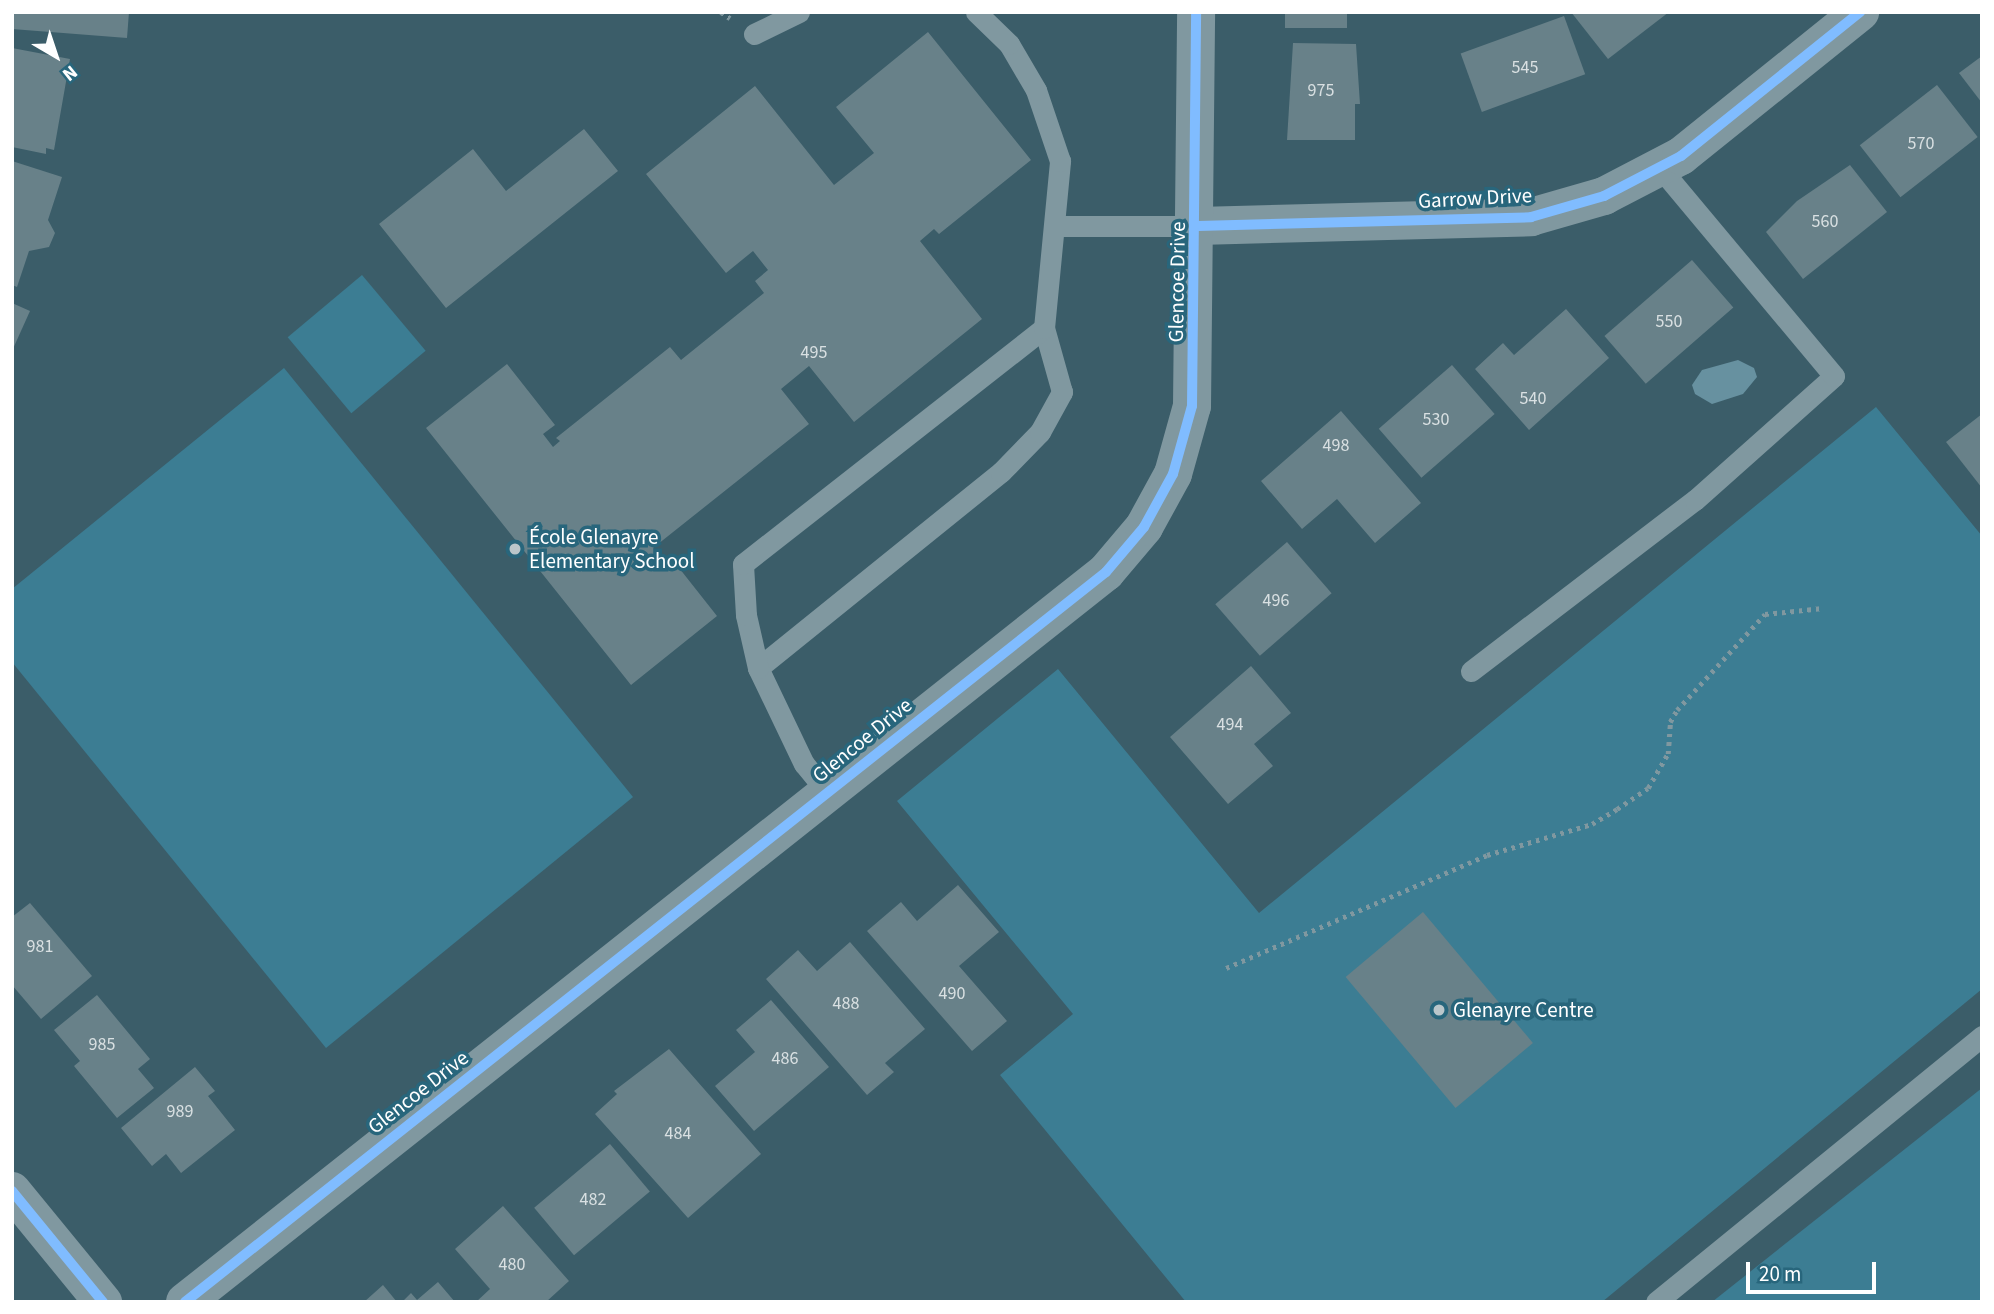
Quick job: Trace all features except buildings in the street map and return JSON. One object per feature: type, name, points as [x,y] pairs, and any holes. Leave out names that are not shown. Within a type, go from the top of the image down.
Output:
[{"type":"street","name":"Glencoe Drive","points":[[185,1302],[1106,572],[1144,527],[1173,474],[1192,407],[1198,226],[1196,12]]},
{"type":"street","name":"Garrow Drive","points":[[1198,226],[1531,217],[1604,196],[1681,156],[1860,12]]},
{"type":"street","points":[[12,1191],[103,1302]]},
{"type":"lane","points":[[754,34],[799,12]]},
{"type":"lane","points":[[758,668],[1002,472],[1040,432],[1062,392],[1044,328],[1057,226],[1060,161],[1036,90],[1009,44],[976,12]]},
{"type":"lane","points":[[1471,671],[1695,500],[1834,376],[1659,167]]},
{"type":"lane","points":[[1057,226],[1198,226]]},
{"type":"lane","points":[[827,792],[804,764],[758,668],[746,614],[743,564],[1044,328]]},
{"type":"lane","points":[[1656,1302],[1982,1036]]},
{"type":"path","points":[[1226,968],[1487,855],[1592,824],[1617,809],[1654,777],[1668,754],[1677,710],[1765,614],[1823,608]]},
{"type":"shaded area","points":[[362,275],[426,351],[351,413],[288,337]]},
{"type":"shaded area","points":[[1738,360],[1754,368],[1757,377],[1743,394],[1712,404],[1695,394],[1692,385],[1702,370]]},
{"type":"shaded area","points":[[284,368],[633,797],[326,1048],[12,662],[12,589]]},
{"type":"shaded area","points":[[1876,407],[1982,536],[1982,989],[1602,1302],[1186,1302],[1000,1075],[1073,1014],[897,801],[1058,669],[1259,913]]},
{"type":"shaded area","points":[[1982,1088],[1982,1302],[1712,1302],[1838,1202]]},
{"type":"cycle path","points":[[185,1302],[1106,572],[1144,527],[1173,474],[1192,406],[1196,12]]},
{"type":"cycle path","points":[[1198,226],[1531,217],[1604,196],[1681,156],[1860,12]]},
{"type":"cycle path","points":[[12,1191],[103,1302]]},
{"type":"place","name":"École Glenayre Elementary School","points":[[515,549]]},
{"type":"place","name":"Glenayre Centre","points":[[1439,1010]]}]
